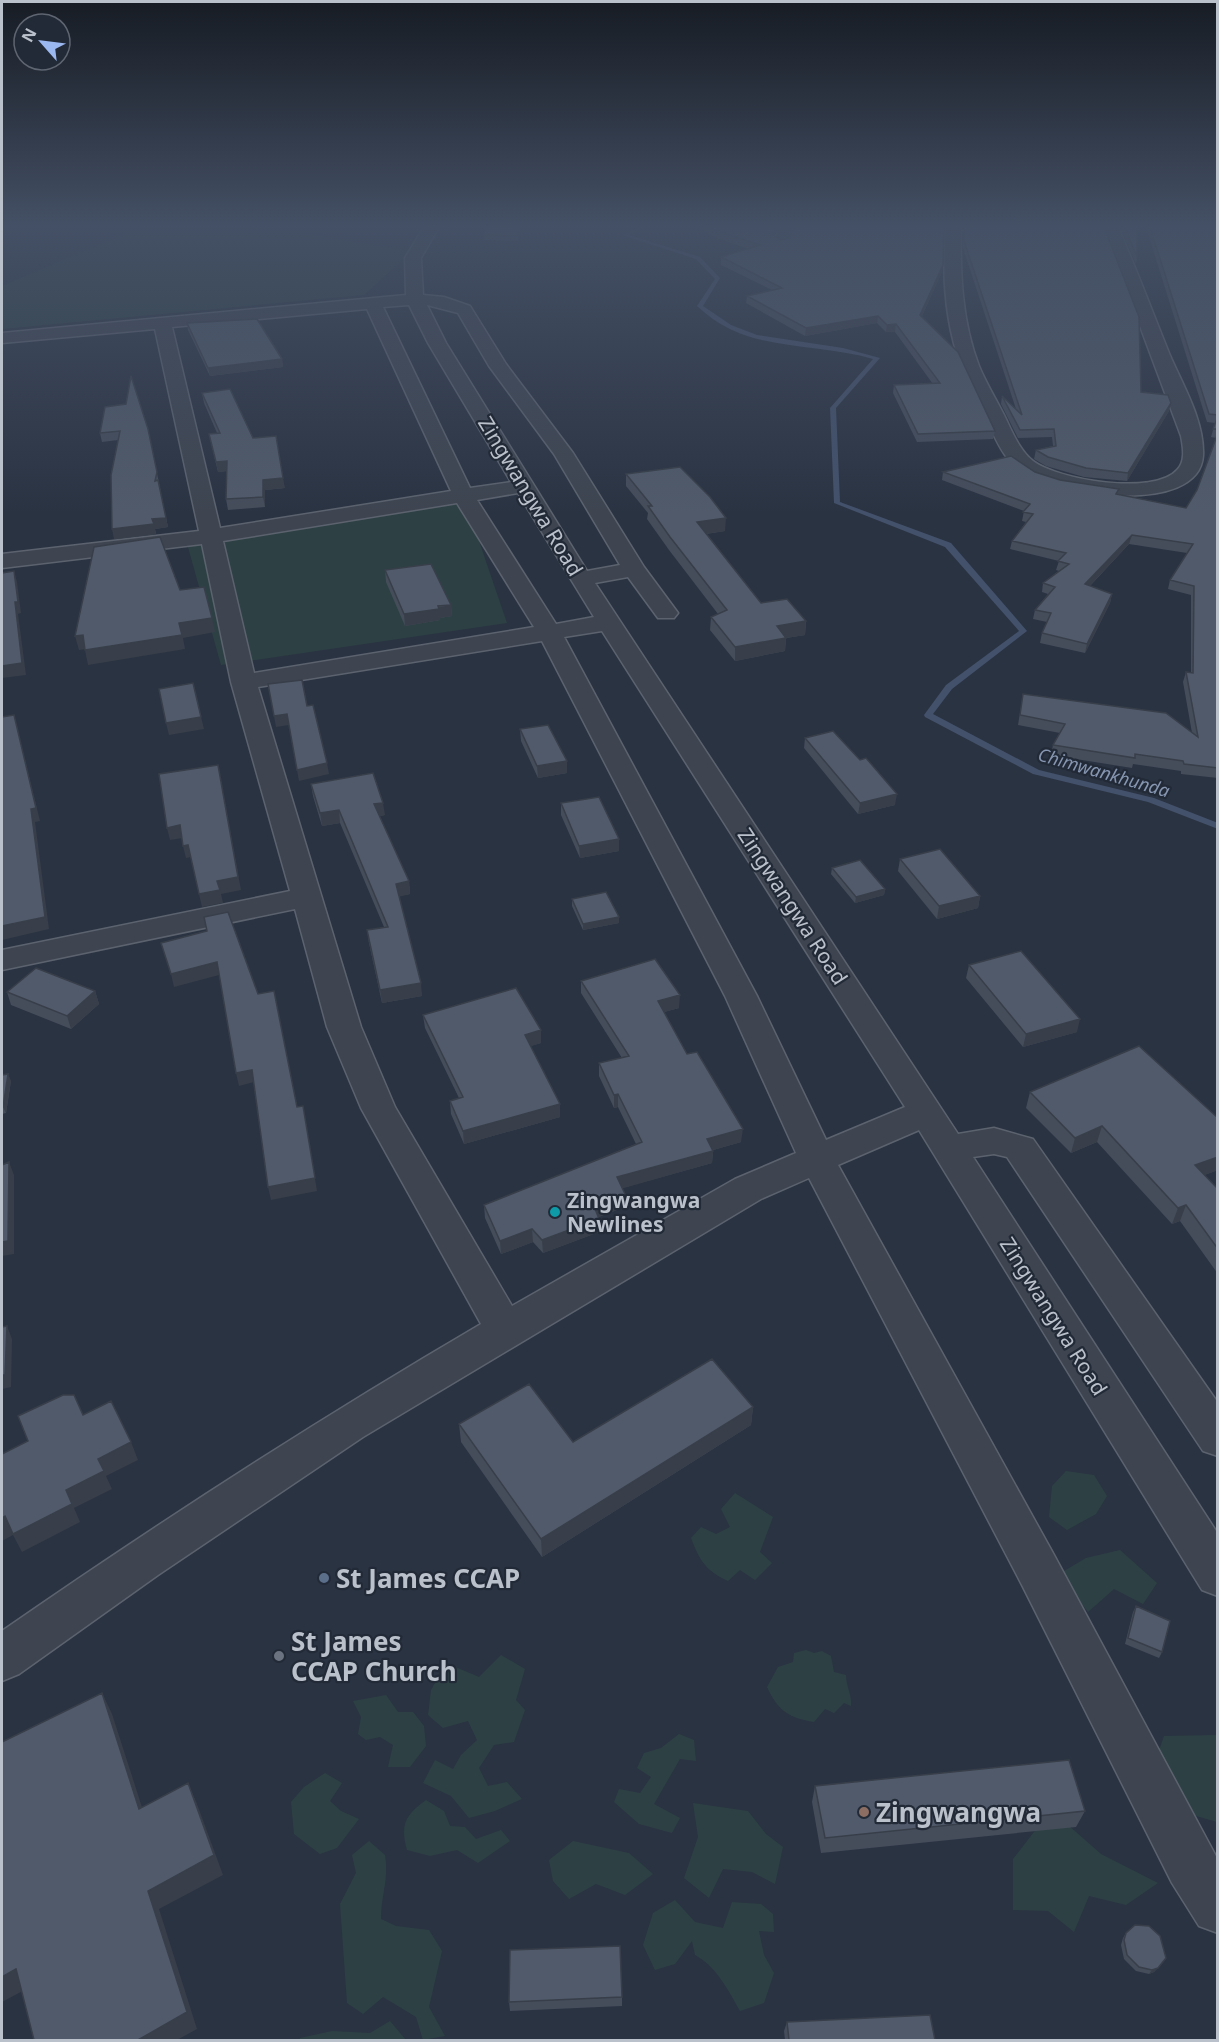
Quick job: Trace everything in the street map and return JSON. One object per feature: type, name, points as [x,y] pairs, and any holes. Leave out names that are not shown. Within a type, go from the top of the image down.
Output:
[{"type":"street","points":[[2,338],[179,322]]},
{"type":"street","points":[[382,322],[464,497],[550,633],[741,996],[817,1159],[1038,1570],[1190,1865],[1218,1907]]},
{"type":"street","name":"Zingwangwa Road","points":[[427,322],[437,343],[527,457],[525,486],[581,579],[950,1149],[1218,1575]]},
{"type":"street","points":[[471,322],[498,366],[563,453],[634,569],[666,614]]},
{"type":"street","points":[[959,322],[970,366],[999,426],[1024,464],[1039,475],[1064,482],[1095,487],[1146,488],[1175,482],[1189,470],[1193,456],[1179,401],[1148,322]]},
{"type":"street","points":[[163,324],[213,536],[244,682],[308,897],[326,971],[340,1016],[378,1108],[505,1330]]},
{"type":"street","points":[[527,457],[563,453]]},
{"type":"street","points":[[2,561],[213,536],[525,486]]},
{"type":"street","points":[[581,579],[634,569]]},
{"type":"street","points":[[244,682],[610,622]]},
{"type":"street","points":[[2,960],[308,897]]},
{"type":"street","points":[[2,1658],[142,1560],[348,1424],[505,1330],[748,1189],[926,1112]]},
{"type":"street","points":[[950,1149],[991,1140],[1007,1140],[1020,1148],[1218,1438]]},
{"type":"green space","points":[[2,322],[73,322],[2,329]]},
{"type":"green space","points":[[464,497],[507,623],[221,665],[184,533]]},
{"type":"green space","points":[[1066,1471],[1094,1475],[1107,1496],[1096,1514],[1067,1530],[1049,1517],[1052,1486]]},
{"type":"green space","points":[[735,1493],[773,1517],[760,1552],[772,1563],[755,1580],[740,1570],[728,1581],[714,1573],[697,1553],[691,1538],[701,1527],[716,1534],[730,1527],[721,1509]]},
{"type":"green space","points":[[1120,1550],[1157,1583],[1143,1604],[1114,1589],[1088,1612],[1059,1574],[1086,1558]]},
{"type":"green space","points":[[806,1650],[814,1653],[822,1651],[831,1656],[834,1672],[846,1675],[851,1698],[851,1706],[844,1703],[834,1713],[825,1709],[814,1722],[785,1712],[775,1702],[767,1687],[778,1667],[793,1662],[794,1653]]},
{"type":"green space","points":[[501,1655],[525,1669],[516,1700],[525,1710],[514,1742],[494,1745],[479,1768],[488,1786],[507,1782],[522,1799],[495,1811],[469,1818],[451,1796],[423,1783],[435,1760],[453,1769],[461,1755],[477,1740],[468,1721],[443,1728],[428,1715],[431,1690],[446,1663],[479,1677]]},
{"type":"green space","points":[[386,1695],[398,1712],[413,1712],[424,1726],[426,1746],[410,1767],[388,1767],[393,1745],[380,1737],[366,1740],[358,1734],[361,1717],[353,1701]]},
{"type":"green space","points":[[679,1734],[694,1740],[696,1761],[680,1759],[654,1804],[680,1818],[672,1833],[639,1824],[614,1802],[619,1789],[640,1793],[651,1777],[637,1768],[644,1753],[661,1748]]},
{"type":"green space","points":[[1217,1735],[1217,1822],[1193,1815],[1151,1773],[1164,1736]]},
{"type":"green space","points":[[325,1773],[342,1783],[330,1801],[341,1811],[359,1819],[337,1848],[320,1854],[294,1834],[291,1802],[304,1787]]},
{"type":"green space","points":[[426,1800],[444,1811],[450,1826],[465,1827],[476,1839],[501,1830],[510,1841],[478,1863],[457,1850],[430,1856],[407,1850],[404,1834],[406,1821],[413,1811]]},
{"type":"green space","points":[[693,1803],[748,1811],[766,1834],[783,1847],[775,1884],[752,1872],[723,1869],[709,1898],[684,1878],[698,1837]]},
{"type":"green space","points":[[1051,1810],[1101,1854],[1158,1883],[1126,1905],[1089,1896],[1074,1932],[1048,1911],[1013,1910],[1013,1859]]},
{"type":"green space","points":[[369,1841],[385,1855],[386,1872],[381,1919],[396,1926],[429,1930],[442,1951],[429,2007],[445,2036],[423,2040],[416,2017],[383,1997],[363,2014],[347,2003],[340,1904],[356,1873],[352,1855]]},
{"type":"green space","points":[[573,1841],[629,1853],[653,1874],[625,1895],[596,1884],[569,1899],[553,1881],[549,1860]]},
{"type":"green space","points":[[675,1900],[695,1922],[723,1928],[732,1902],[761,1904],[773,1914],[774,1932],[759,1931],[764,1955],[774,1973],[764,2003],[740,2011],[716,1972],[695,1955],[692,1941],[675,1964],[655,1970],[643,1945],[653,1913]]},
{"type":"green space","points":[[390,2021],[406,2040],[299,2040],[332,2031],[370,2033]]},
{"type":"building","points":[[259,322],[282,359],[208,368],[187,323]]},
{"type":"building","points":[[795,322],[840,322],[806,328]]},
{"type":"building","points":[[884,322],[927,322],[958,352],[995,431],[918,434],[894,385],[940,383],[896,324],[887,325]]},
{"type":"building","points":[[991,322],[1139,322],[1141,392],[1168,395],[1171,403],[1128,473],[1086,468],[1048,457],[1036,450],[1056,446],[1054,429],[1020,430],[1002,396],[1022,415]]},
{"type":"building","points":[[1180,322],[1218,322],[1218,415],[1209,414]]},
{"type":"building","points":[[131,376],[148,429],[157,472],[155,481],[158,480],[166,518],[152,519],[154,524],[112,529],[111,475],[120,431],[100,433],[105,407],[126,404]]},
{"type":"building","points":[[230,389],[253,438],[276,436],[283,478],[263,480],[263,497],[226,499],[227,461],[216,462],[209,434],[220,433],[202,393]]},
{"type":"building","points":[[1218,416],[1218,429],[1213,429]]},
{"type":"building","points":[[1218,433],[1218,768],[1135,754],[1135,758],[1053,745],[1065,724],[1020,715],[1023,694],[1166,713],[1198,737],[1186,672],[1193,673],[1194,586],[1170,580],[1193,544],[1132,535],[1085,584],[1112,594],[1087,644],[1042,633],[1051,613],[1035,610],[1055,587],[1043,583],[1069,564],[1058,561],[1066,553],[1012,541],[1033,514],[1023,512],[1030,504],[943,472],[1011,456],[1035,472],[1060,480],[1119,489],[1116,494],[1186,508],[1197,490]]},
{"type":"building","points":[[680,467],[710,497],[726,518],[697,522],[761,603],[787,599],[806,621],[777,626],[786,638],[735,647],[711,617],[727,610],[670,537],[648,506],[652,506],[626,474]]},
{"type":"building","points":[[160,537],[180,590],[204,587],[212,618],[179,623],[182,635],[85,650],[83,635],[75,636],[94,547]]},
{"type":"building","points":[[431,564],[451,605],[404,614],[385,570]]},
{"type":"building","points":[[14,571],[22,663],[2,666],[2,573]]},
{"type":"building","points":[[302,680],[307,706],[313,705],[327,763],[297,770],[287,714],[274,716],[268,684]]},
{"type":"building","points":[[193,683],[201,717],[166,723],[159,689]]},
{"type":"building","points":[[14,715],[36,808],[31,809],[45,917],[2,926],[2,717]]},
{"type":"building","points":[[548,725],[567,761],[537,766],[520,729]]},
{"type":"building","points":[[833,731],[860,760],[866,758],[897,794],[860,803],[805,738]]},
{"type":"building","points":[[218,765],[238,877],[217,881],[220,890],[199,894],[188,845],[183,846],[180,825],[167,828],[159,774]]},
{"type":"building","points":[[373,773],[383,803],[374,804],[409,881],[396,884],[421,983],[380,990],[367,930],[388,927],[339,810],[320,813],[311,784]]},
{"type":"building","points":[[599,797],[619,839],[579,846],[561,803]]},
{"type":"building","points":[[940,849],[980,896],[939,906],[900,859]]},
{"type":"building","points":[[860,860],[885,889],[856,897],[832,868]]},
{"type":"building","points":[[606,892],[619,917],[583,924],[572,899]]},
{"type":"building","points":[[228,912],[258,994],[274,991],[297,1107],[303,1106],[315,1178],[268,1187],[252,1070],[236,1073],[217,962],[171,974],[161,943],[207,931],[204,917]]},
{"type":"building","points":[[1021,951],[1080,1019],[1026,1034],[969,965]]},
{"type":"building","points":[[655,959],[680,995],[658,1001],[687,1054],[697,1052],[743,1129],[707,1139],[713,1151],[617,1177],[625,1194],[594,1206],[599,1219],[542,1240],[532,1229],[500,1241],[484,1205],[642,1142],[618,1094],[614,1095],[599,1063],[629,1056],[581,981]]},
{"type":"building","points":[[36,968],[95,991],[67,1016],[7,992]]},
{"type":"building","points":[[516,988],[541,1030],[525,1035],[560,1104],[463,1131],[450,1101],[463,1097],[423,1015]]},
{"type":"building","points":[[1139,1046],[1218,1118],[1218,1157],[1195,1165],[1218,1189],[1218,1249],[1186,1205],[1178,1208],[1102,1126],[1075,1138],[1030,1092]]},
{"type":"building","points":[[8,1074],[3,1107],[2,1107],[2,1075]]},
{"type":"building","points":[[9,1162],[8,1241],[2,1242],[2,1165]]},
{"type":"building","points":[[7,1326],[5,1375],[2,1375],[2,1327]]},
{"type":"building","points":[[712,1359],[753,1407],[541,1539],[459,1424],[529,1384],[573,1442]]},
{"type":"building","points":[[63,1395],[74,1395],[83,1415],[111,1401],[131,1442],[98,1459],[104,1471],[66,1490],[72,1504],[13,1534],[5,1516],[2,1518],[2,1454],[28,1441],[18,1416]]},
{"type":"building","points":[[1136,1606],[1170,1621],[1162,1652],[1128,1638]]},
{"type":"building","points":[[102,1693],[139,1809],[188,1783],[214,1855],[148,1891],[187,2012],[138,2040],[34,2040],[16,1969],[2,1977],[2,1742]]},
{"type":"building","points":[[1069,1760],[1085,1811],[825,1838],[815,1786]]},
{"type":"building","points":[[1135,1925],[1149,1926],[1160,1936],[1166,1958],[1158,1968],[1152,1970],[1139,1967],[1127,1955],[1124,1940],[1126,1933]]},
{"type":"building","points":[[620,1946],[622,1997],[509,2002],[510,1950]]},
{"type":"building","points":[[930,2015],[935,2040],[789,2040],[787,2022]]},
{"type":"waterway","name":"Chimwankhunda","points":[[724,322],[739,331],[773,340],[843,350],[877,358],[833,408],[837,503],[948,545],[1023,631],[949,687],[928,715],[1036,772],[1151,800],[1218,826]]},
{"type":"place","name":"Zingwangwa Newlines","points":[[555,1212]]},
{"type":"place","name":"St James CCAP","points":[[324,1578]]},
{"type":"place","name":"St James CCAP Church","points":[[279,1656]]},
{"type":"place","name":"Zingwangwa","points":[[864,1812]]}]
